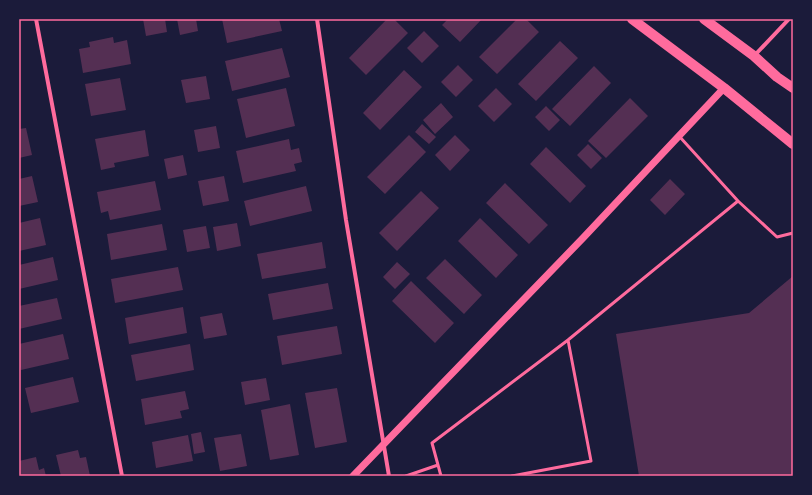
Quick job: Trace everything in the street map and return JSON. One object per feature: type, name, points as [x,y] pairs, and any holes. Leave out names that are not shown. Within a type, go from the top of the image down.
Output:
[{"type":"main road","points":[[632,19],[724,88],[793,144]]},
{"type":"main road","points":[[704,19],[754,56],[777,77],[793,88]]},
{"type":"street","points":[[36,19],[122,476]]},
{"type":"street","points":[[317,19],[346,220],[389,476]]},
{"type":"street","points":[[754,56],[789,19]]},
{"type":"street","points":[[353,476],[578,244],[724,88]]},
{"type":"lane","points":[[789,19],[793,22]]},
{"type":"lane","points":[[679,136],[738,201],[777,237],[793,233]]},
{"type":"lane","points":[[440,476],[432,444],[568,340],[738,201]]},
{"type":"lane","points":[[512,476],[591,461],[568,340]]},
{"type":"lane","points":[[406,476],[438,466]]},
{"type":"building","points":[[143,19],[165,19],[167,32],[146,36]]},
{"type":"building","points":[[177,19],[196,19],[198,31],[180,35]]},
{"type":"building","points":[[222,19],[279,19],[282,31],[227,43]]},
{"type":"building","points":[[387,19],[394,19],[408,33],[366,75],[349,58]]},
{"type":"building","points":[[448,19],[482,19],[460,42],[442,25]]},
{"type":"building","points":[[517,19],[526,19],[539,32],[497,74],[479,57]]},
{"type":"building","points":[[424,31],[439,46],[422,63],[407,48]]},
{"type":"building","points":[[113,37],[114,43],[127,40],[131,64],[83,73],[79,49],[90,47],[89,42]]},
{"type":"building","points":[[560,41],[578,58],[536,101],[518,84]]},
{"type":"building","points":[[282,48],[290,77],[232,91],[225,61]]},
{"type":"building","points":[[458,65],[473,80],[456,97],[441,82]]},
{"type":"building","points":[[594,66],[611,83],[570,126],[552,109]]},
{"type":"building","points":[[404,70],[422,87],[380,130],[363,113]]},
{"type":"building","points":[[206,76],[210,99],[186,103],[181,80]]},
{"type":"building","points":[[120,78],[126,110],[91,116],[85,84]]},
{"type":"building","points":[[286,88],[295,126],[246,138],[237,99]]},
{"type":"building","points":[[496,88],[512,104],[494,122],[478,106]]},
{"type":"building","points":[[630,98],[648,116],[606,158],[588,141]]},
{"type":"building","points":[[441,103],[453,117],[435,134],[423,120]]},
{"type":"building","points":[[546,106],[560,120],[549,131],[535,117]]},
{"type":"building","points":[[422,124],[436,137],[429,144],[415,132]]},
{"type":"building","points":[[216,126],[220,148],[198,152],[194,130]]},
{"type":"building","points":[[26,128],[32,155],[19,158],[19,129]]},
{"type":"building","points":[[145,130],[149,156],[114,163],[115,167],[101,170],[95,139]]},
{"type":"building","points":[[409,135],[426,152],[385,194],[367,177]]},
{"type":"building","points":[[455,135],[470,150],[450,171],[435,155]]},
{"type":"building","points":[[289,139],[291,150],[299,148],[302,162],[294,164],[296,171],[243,183],[236,151]]},
{"type":"building","points":[[588,144],[602,158],[591,169],[577,155]]},
{"type":"building","points":[[546,147],[586,186],[570,203],[530,164]]},
{"type":"building","points":[[183,155],[187,175],[168,179],[164,159]]},
{"type":"building","points":[[32,176],[38,202],[19,206],[19,179]]},
{"type":"building","points":[[224,176],[229,201],[203,206],[198,181]]},
{"type":"building","points":[[670,179],[685,194],[665,215],[650,200]]},
{"type":"building","points":[[155,181],[161,210],[110,220],[108,211],[101,213],[97,192]]},
{"type":"building","points":[[505,183],[548,225],[529,244],[486,203]]},
{"type":"building","points":[[306,186],[312,211],[250,226],[244,201]]},
{"type":"building","points":[[421,191],[439,208],[397,251],[379,233]]},
{"type":"building","points":[[40,218],[46,245],[19,251],[19,223]]},
{"type":"building","points":[[480,218],[518,255],[496,278],[458,241]]},
{"type":"building","points":[[237,223],[241,246],[217,251],[213,227]]},
{"type":"building","points":[[162,224],[167,250],[111,260],[107,234]]},
{"type":"building","points":[[206,226],[210,248],[187,252],[183,230]]},
{"type":"building","points":[[322,242],[326,268],[262,279],[257,254]]},
{"type":"building","points":[[53,257],[58,280],[19,289],[19,265]]},
{"type":"building","points":[[445,259],[482,295],[464,314],[426,278]]},
{"type":"building","points":[[397,262],[410,274],[395,289],[383,277]]},
{"type":"building","points":[[178,267],[183,290],[115,303],[111,279]]},
{"type":"building","points":[[793,276],[793,476],[639,476],[616,334],[749,313]]},
{"type":"building","points":[[411,281],[454,323],[435,343],[392,301]]},
{"type":"building","points":[[328,283],[333,309],[273,320],[268,294]]},
{"type":"building","points":[[57,298],[62,319],[19,329],[19,306]]},
{"type":"building","points":[[183,307],[187,333],[129,344],[125,318]]},
{"type":"building","points":[[222,313],[227,335],[204,339],[200,317]]},
{"type":"building","points":[[337,326],[342,354],[282,365],[277,336]]},
{"type":"building","points":[[63,334],[69,359],[21,370],[19,363],[19,344]]},
{"type":"building","points":[[190,344],[194,370],[136,381],[131,355]]},
{"type":"building","points":[[73,377],[79,402],[31,413],[25,388]]},
{"type":"building","points":[[266,378],[270,400],[245,405],[241,382]]},
{"type":"building","points":[[337,388],[347,442],[315,448],[305,393]]},
{"type":"building","points":[[185,391],[189,409],[180,411],[182,418],[145,425],[141,399]]},
{"type":"building","points":[[290,404],[299,455],[270,460],[261,410]]},
{"type":"building","points":[[201,432],[205,452],[194,454],[191,434]]},
{"type":"building","points":[[241,434],[247,466],[220,471],[214,438]]},
{"type":"building","points":[[188,435],[193,461],[156,468],[152,442]]},
{"type":"building","points":[[78,450],[80,458],[86,457],[90,476],[61,476],[56,455]]},
{"type":"building","points":[[36,457],[39,470],[44,468],[46,476],[19,476],[19,461]]}]
